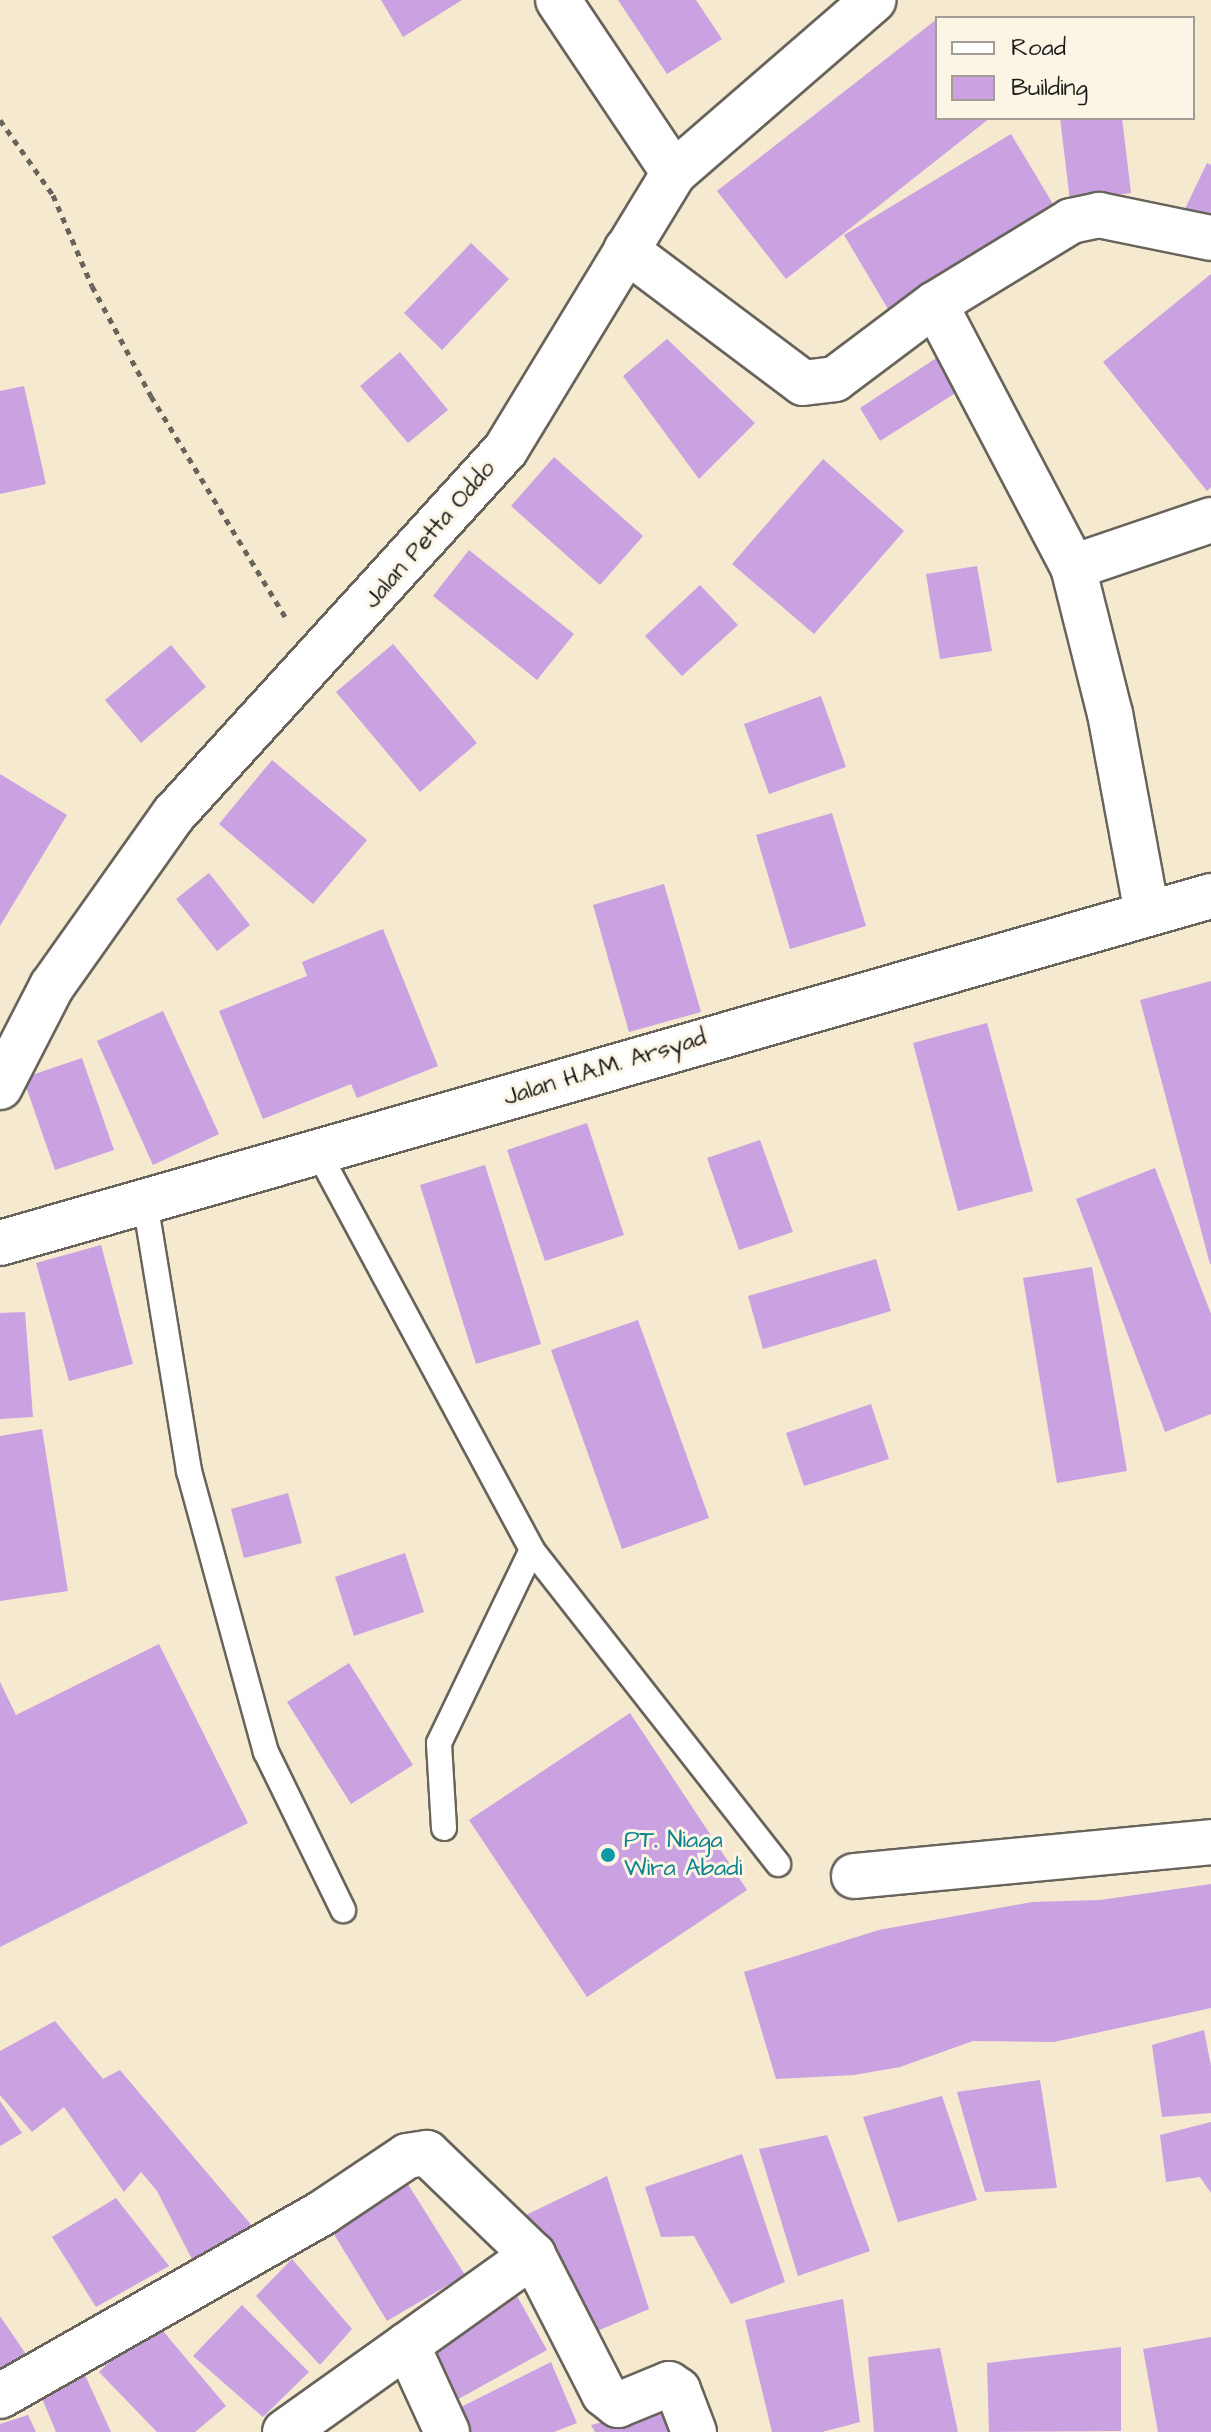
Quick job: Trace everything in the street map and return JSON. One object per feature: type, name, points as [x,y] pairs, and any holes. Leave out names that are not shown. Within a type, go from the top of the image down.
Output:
[{"type":"main road","points":[[558,0],[674,173]]},
{"type":"main road","name":"Jalan Petta Oddo","points":[[0,1087],[52,986],[174,814],[330,648],[506,449],[674,173],[874,0]]},
{"type":"main road","points":[[626,250],[803,383],[835,379],[935,304],[1071,221],[1099,215],[1211,238]]},
{"type":"main road","points":[[935,304],[1073,567],[1110,714],[1147,913]]},
{"type":"main road","points":[[1073,567],[1211,520]]},
{"type":"main road","name":"Jalan H.A.M. Arsyad","points":[[0,1243],[319,1154],[777,1017],[1211,896]]},
{"type":"main road","points":[[854,1876],[1211,1842]]},
{"type":"main road","points":[[0,2396],[322,2213],[407,2156],[427,2153],[533,2255],[604,2394],[618,2405],[669,2384],[678,2390],[694,2432]]},
{"type":"main road","points":[[285,2432],[533,2255]]},
{"type":"main road","points":[[407,2345],[447,2432]]},
{"type":"lane","points":[[319,1154],[532,1550],[778,1864]]},
{"type":"lane","points":[[145,1202],[189,1471],[266,1752],[343,1910]]},
{"type":"lane","points":[[444,1828],[439,1743],[532,1550]]},
{"type":"path","points":[[0,120],[53,195],[92,286],[235,541],[289,623],[330,648]]},
{"type":"building","points":[[381,0],[462,0],[403,37]]},
{"type":"building","points":[[618,0],[696,0],[722,39],[667,74]]},
{"type":"building","points":[[935,21],[935,120],[987,120],[786,279],[717,191]]},
{"type":"building","points":[[1060,120],[1122,120],[1131,193],[1070,201]]},
{"type":"building","points":[[1011,134],[1056,209],[888,309],[844,235]]},
{"type":"building","points":[[1207,163],[1211,165],[1211,229],[1182,215]]},
{"type":"building","points":[[471,243],[509,279],[442,350],[404,313]]},
{"type":"building","points":[[1211,274],[1211,487],[1207,491],[1103,362]]},
{"type":"building","points":[[667,339],[755,423],[699,479],[623,376]]},
{"type":"building","points":[[400,352],[448,410],[408,443],[360,386]]},
{"type":"building","points":[[944,353],[965,387],[880,441],[860,408]]},
{"type":"building","points":[[24,386],[46,484],[0,494],[0,391]]},
{"type":"building","points":[[554,457],[643,536],[600,585],[511,506]]},
{"type":"building","points":[[823,459],[904,531],[814,634],[732,564]]},
{"type":"building","points":[[469,550],[574,634],[537,680],[433,596]]},
{"type":"building","points":[[977,566],[992,651],[940,659],[926,574]]},
{"type":"building","points":[[700,585],[738,625],[682,676],[645,636]]},
{"type":"building","points":[[393,644],[477,743],[420,792],[336,692]]},
{"type":"building","points":[[171,645],[206,687],[141,743],[105,700]]},
{"type":"building","points":[[821,696],[846,767],[769,794],[744,724]]},
{"type":"building","points":[[272,760],[367,840],[313,904],[219,824]]},
{"type":"building","points":[[0,774],[67,815],[0,926]]},
{"type":"building","points":[[832,813],[866,926],[790,949],[756,835]]},
{"type":"building","points":[[209,873],[250,925],[217,951],[176,899]]},
{"type":"building","points":[[664,884],[701,1012],[629,1032],[593,905]]},
{"type":"building","points":[[383,929],[438,1066],[357,1098],[351,1084],[263,1119],[219,1011],[307,976],[302,962]]},
{"type":"building","points":[[1211,981],[1211,1264],[1210,1264],[1140,1000]]},
{"type":"building","points":[[163,1011],[219,1134],[153,1165],[97,1041]]},
{"type":"building","points":[[987,1023],[1033,1191],[958,1211],[913,1043]]},
{"type":"building","points":[[82,1058],[114,1150],[55,1170],[23,1078]]},
{"type":"building","points":[[587,1123],[624,1235],[545,1261],[507,1150]]},
{"type":"building","points":[[760,1140],[793,1232],[739,1250],[707,1158]]},
{"type":"building","points":[[485,1165],[541,1344],[476,1364],[420,1185]]},
{"type":"building","points":[[1155,1168],[1211,1314],[1211,1414],[1165,1432],[1076,1199]]},
{"type":"building","points":[[101,1245],[133,1364],[69,1381],[36,1263]]},
{"type":"building","points":[[876,1259],[891,1311],[763,1349],[748,1296]]},
{"type":"building","points":[[1092,1267],[1127,1471],[1057,1483],[1023,1278]]},
{"type":"building","points":[[25,1312],[33,1417],[0,1419],[0,1313]]},
{"type":"building","points":[[638,1320],[709,1518],[622,1549],[551,1350]]},
{"type":"building","points":[[871,1404],[889,1459],[804,1486],[786,1433]]},
{"type":"building","points":[[42,1429],[68,1591],[0,1601],[0,1436]]},
{"type":"building","points":[[288,1493],[302,1543],[244,1558],[231,1509]]},
{"type":"building","points":[[405,1553],[424,1612],[354,1636],[335,1577]]},
{"type":"building","points":[[159,1644],[248,1823],[0,1947],[0,1682],[16,1715]]},
{"type":"building","points":[[349,1663],[413,1765],[351,1804],[287,1702]]},
{"type":"building","name":"PT. Niaga Wira Abadi","points":[[630,1713],[747,1890],[587,1997],[469,1820]]},
{"type":"building","points":[[1211,1884],[1211,2008],[1054,2042],[973,2041],[900,2067],[854,2075],[776,2079],[744,1972],[879,1930],[1032,1902],[1100,1900]]},
{"type":"building","points":[[55,2021],[103,2079],[120,2070],[253,2227],[198,2271],[157,2191],[141,2172],[124,2192],[64,2107],[32,2132],[0,2095],[0,2051]]},
{"type":"building","points":[[1204,2030],[1211,2066],[1211,2113],[1162,2117],[1152,2045]]},
{"type":"building","points":[[1040,2080],[1057,2188],[985,2192],[957,2092]]},
{"type":"building","points":[[942,2096],[977,2200],[898,2222],[863,2117]]},
{"type":"building","points":[[0,2101],[22,2133],[0,2146]]},
{"type":"building","points":[[1211,2122],[1211,2193],[1200,2177],[1166,2182],[1160,2135]]},
{"type":"building","points":[[827,2135],[870,2251],[798,2276],[759,2149]]},
{"type":"building","points":[[742,2154],[785,2282],[731,2304],[694,2236],[661,2237],[645,2187]]},
{"type":"building","points":[[399,2170],[465,2275],[387,2321],[324,2218]]},
{"type":"building","points":[[607,2176],[649,2309],[583,2337],[526,2215]]},
{"type":"building","points":[[116,2198],[169,2266],[96,2307],[52,2237]]},
{"type":"building","points":[[292,2259],[352,2329],[320,2365],[256,2296]]},
{"type":"building","points":[[512,2287],[547,2350],[453,2402],[423,2347]]},
{"type":"building","points":[[843,2299],[860,2422],[822,2432],[772,2432],[745,2320]]},
{"type":"building","points":[[242,2305],[309,2372],[263,2417],[193,2356]]},
{"type":"building","points":[[0,2316],[28,2357],[0,2374]]},
{"type":"building","points":[[153,2319],[226,2406],[195,2432],[157,2432],[99,2372]]},
{"type":"building","points":[[1211,2337],[1211,2432],[1158,2432],[1143,2349]]},
{"type":"building","points":[[1121,2347],[1121,2431],[989,2432],[987,2363]]},
{"type":"building","points":[[940,2348],[958,2432],[874,2432],[868,2357]]},
{"type":"building","points":[[551,2362],[577,2423],[554,2432],[467,2432],[457,2409]]},
{"type":"building","points":[[85,2375],[111,2432],[56,2432],[41,2396]]},
{"type":"building","points":[[664,2406],[671,2432],[595,2432],[591,2425]]},
{"type":"building","points":[[28,2415],[36,2432],[0,2432],[0,2424]]},
{"type":"place","name":"PT. Niaga Wira Abadi","points":[[608,1855]]}]
